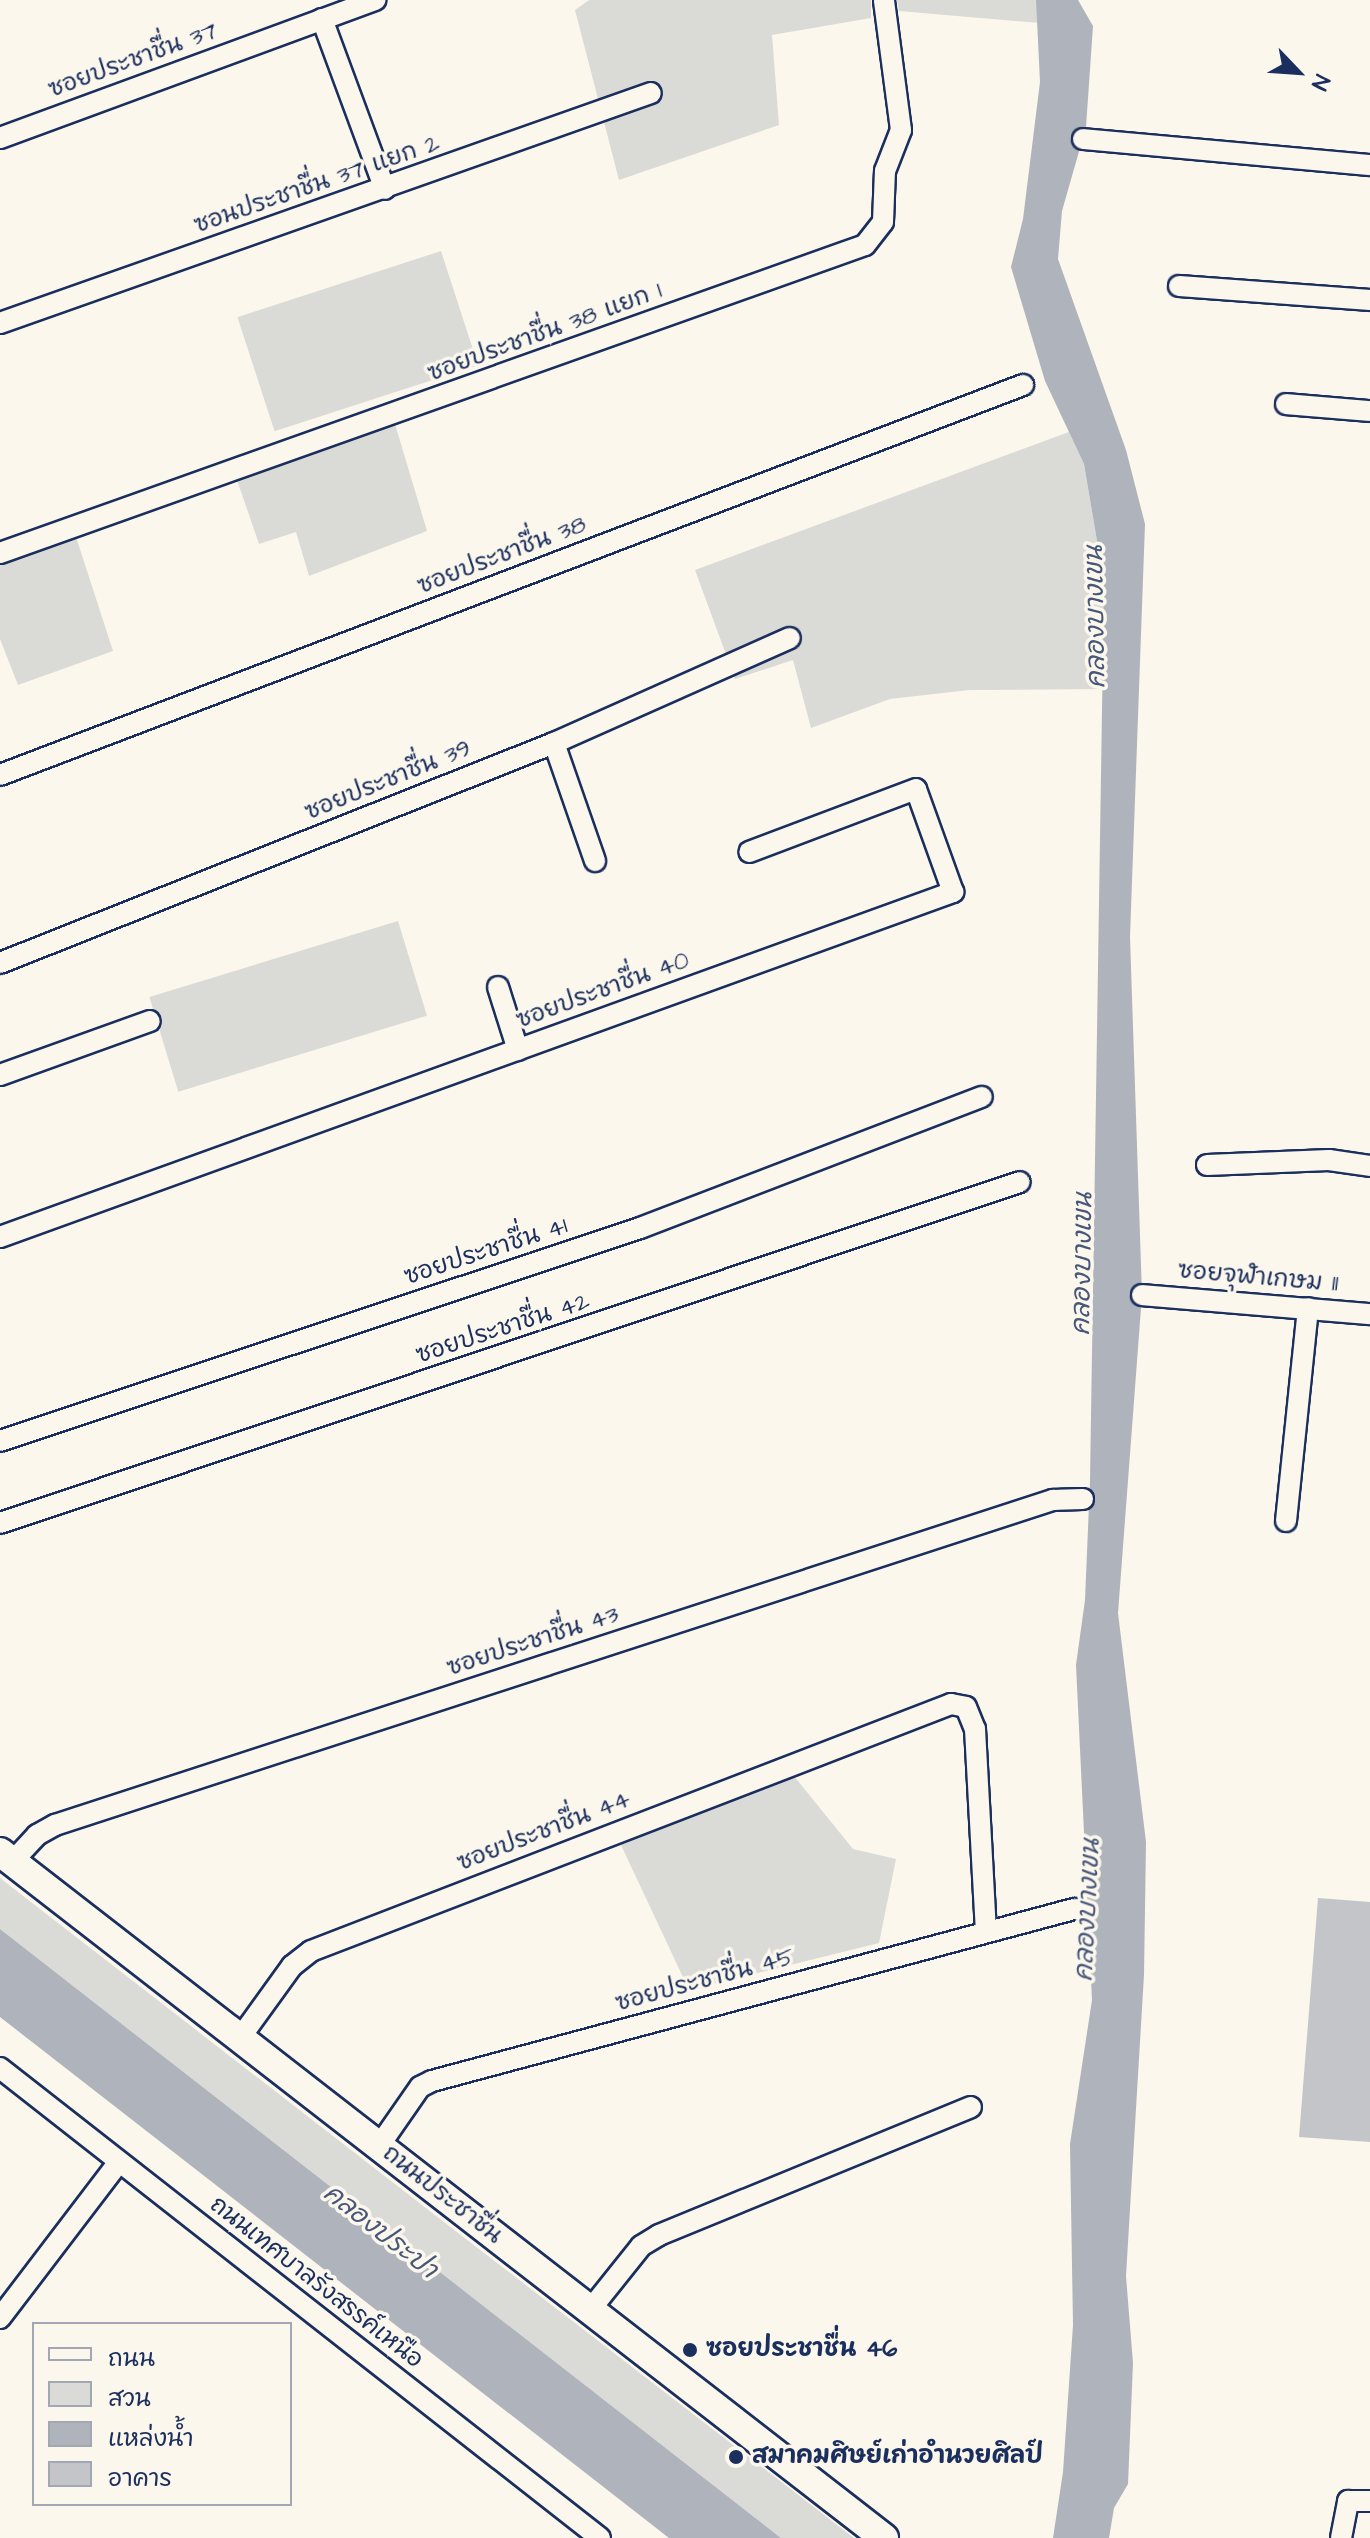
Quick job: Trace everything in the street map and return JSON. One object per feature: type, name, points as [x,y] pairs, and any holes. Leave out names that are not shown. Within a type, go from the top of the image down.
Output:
[{"type":"main road","name":"ถนนประชาชื่น","points":[[6,1857],[884,2538]]},
{"type":"street","name":"ซอยประชาชื่น 37","points":[[0,138],[375,0]]},
{"type":"street","name":"ซอยประชาชื่น 38 แยก 1","points":[[0,553],[865,245],[883,222],[885,171],[901,130],[884,0]]},
{"type":"street","points":[[322,19],[385,189]]},
{"type":"street","name":"ซอนประชาชื่น 37 แยก 2","points":[[0,323],[651,93]]},
{"type":"street","points":[[1083,139],[1370,165]]},
{"type":"street","points":[[1179,286],[1370,300]]},
{"type":"street","name":"ซอยประชาชื่น 38","points":[[0,775],[1023,385]]},
{"type":"street","points":[[1286,404],[1370,411]]},
{"type":"street","name":"ซอยประชาชื่น 39","points":[[0,963],[554,743],[790,638]]},
{"type":"street","points":[[554,743],[595,861]]},
{"type":"street","name":"ซอยประชาชื่น 40","points":[[0,1237],[953,892],[916,789],[749,852]]},
{"type":"street","points":[[498,987],[518,1050]]},
{"type":"street","points":[[0,1075],[150,1021]]},
{"type":"street","name":"ซอยประชาชื่น 41","points":[[0,1441],[640,1228],[982,1097]]},
{"type":"street","points":[[1207,1165],[1329,1160],[1370,1166]]},
{"type":"street","name":"ซอยประชาชื่น 42","points":[[0,1523],[1020,1182]]},
{"type":"street","name":"ซอยจุฬาเกษม 11","points":[[1142,1295],[1370,1314]]},
{"type":"street","points":[[1286,1521],[1308,1308]]},
{"type":"street","name":"ซอยประชาชื่น 43","points":[[6,1857],[55,1825],[1038,1504],[1083,1499]]},
{"type":"street","name":"ซอยประชาชื่น 44","points":[[240,2038],[292,1966],[311,1951],[901,1719],[951,1704],[966,1707],[970,1718],[986,1932]]},
{"type":"street","name":"ซอยประชาชื่น 45","points":[[379,2146],[420,2087],[432,2081],[1074,1909]]},
{"type":"street","name":"ถนนเทศบาลรังสรรค์เหนือ","points":[[0,2068],[600,2538]]},
{"type":"street","points":[[590,2310],[641,2246],[659,2235],[971,2107]]},
{"type":"street","points":[[0,2318],[119,2162]]},
{"type":"street","points":[[1341,2538],[1348,2501],[1370,2501]]},
{"type":"green space","points":[[589,0],[871,0],[871,18],[772,35],[779,125],[619,180],[575,10]]},
{"type":"green space","points":[[897,0],[1036,0],[1040,23],[899,11]]},
{"type":"green space","points":[[441,251],[478,365],[275,431],[237,317]]},
{"type":"green space","points":[[395,424],[427,531],[309,576],[296,532],[259,544],[237,480]]},
{"type":"green space","points":[[1069,432],[1084,464],[1104,582],[1104,689],[969,690],[890,699],[811,728],[793,660],[735,679],[695,570]]},
{"type":"green space","points":[[76,537],[113,651],[18,685],[0,639],[0,562]]},
{"type":"green space","points":[[398,921],[427,1016],[178,1092],[149,997]]},
{"type":"green space","points":[[794,1776],[853,1849],[896,1859],[879,1943],[689,1990],[621,1845]]},
{"type":"green space","points":[[0,1878],[854,2538],[781,2538],[0,1929]]},
{"type":"water","name":"คลองบางเขน","points":[[1036,0],[1078,0],[1093,26],[1086,127],[1062,211],[1058,259],[1126,450],[1145,524],[1130,937],[1142,1295],[1118,1613],[1146,1842],[1144,1975],[1126,2276],[1133,2363],[1128,2484],[1114,2508],[1109,2538],[1053,2538],[1063,2472],[1073,2325],[1070,2144],[1092,2000],[1076,1665],[1085,1600],[1090,1481],[1104,582],[1084,464],[1045,381],[1011,267],[1023,219],[1040,82]]},
{"type":"water","name":"คลองประปา","points":[[0,1929],[781,2538],[669,2538],[0,2017]]},
{"type":"building","points":[[1318,1898],[1370,1902],[1370,2142],[1299,2137]]},
{"type":"place","name":"ซอยประชาชื่น 46","points":[[690,2350]]},
{"type":"place","name":"สมาคมศิษย์เก่าอํานวยศิลป์","points":[[736,2457]]}]
